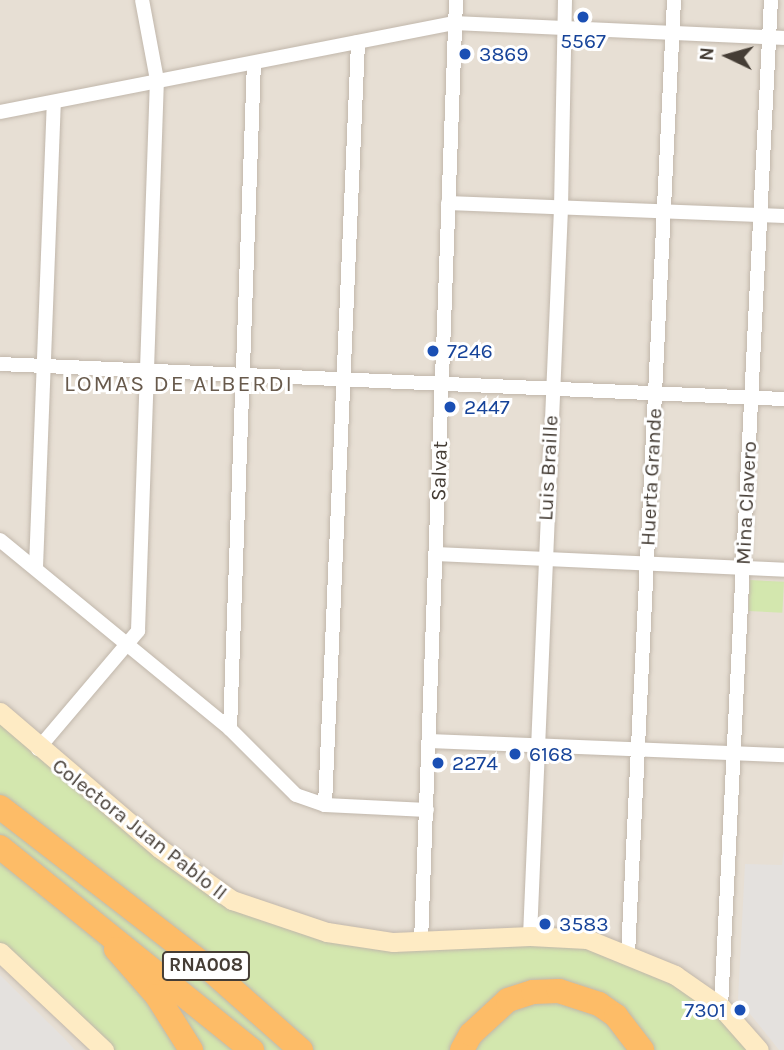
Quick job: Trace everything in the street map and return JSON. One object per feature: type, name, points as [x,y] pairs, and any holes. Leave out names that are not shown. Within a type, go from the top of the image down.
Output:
[{"type":"highway","name":"RNA008","points":[[0,807],[206,966],[301,1050]]},
{"type":"highway","name":"RNA008","points":[[0,847],[92,918],[252,1050]]},
{"type":"highway","points":[[92,918],[157,996],[191,1050]]},
{"type":"highway","points":[[462,1050],[471,1034],[508,1000],[533,992],[559,991],[599,1004],[617,1016],[642,1050]]},
{"type":"main road","name":"Colectora Juan Pablo II","points":[[0,712],[38,748],[232,900],[327,932],[421,942],[530,936],[587,939],[675,975],[721,1007],[759,1050]]},
{"type":"main road","points":[[0,952],[104,1050]]},
{"type":"street","points":[[38,748],[127,649],[138,631],[157,80],[142,0]]},
{"type":"street","name":"Salvat","points":[[421,942],[456,0]]},
{"type":"street","name":"Luis Braille","points":[[530,936],[543,559],[561,208],[565,0]]},
{"type":"street","name":"Huerta Grande","points":[[628,954],[674,0]]},
{"type":"street","name":"Mina Clavero","points":[[721,1007],[771,0]]},
{"type":"street","points":[[0,112],[455,23],[784,38]]},
{"type":"street","points":[[326,805],[358,43]]},
{"type":"street","points":[[230,729],[254,63]]},
{"type":"street","points":[[36,567],[54,102]]},
{"type":"street","points":[[448,203],[664,209],[784,216]]},
{"type":"street","points":[[0,364],[784,399]]},
{"type":"street","points":[[0,540],[36,567],[127,649],[230,729],[296,795],[326,805],[427,810]]},
{"type":"street","points":[[437,554],[784,570]]},
{"type":"street","points":[[430,741],[784,755]]},
{"type":"shaded area","points":[[0,0],[784,0],[784,1050],[0,1050]]},
{"type":"shaded area","points":[[784,849],[784,1050],[779,1050],[738,999],[745,864],[782,865]]},
{"type":"shaded area","points":[[0,975],[63,1037],[75,1050],[0,1050]]},
{"type":"green space","points":[[750,580],[784,582],[782,613],[748,611]]},
{"type":"green space","points":[[0,712],[232,900],[327,932],[587,939],[675,975],[759,1050],[104,1050],[0,952]]},
{"type":"place","name":"5567","points":[[583,17]]},
{"type":"place","name":"3869","points":[[465,54]]},
{"type":"place","name":"7246","points":[[433,351]]},
{"type":"place","name":"2447","points":[[450,407]]},
{"type":"place","name":"6168","points":[[515,754]]},
{"type":"place","name":"2274","points":[[438,763]]},
{"type":"place","name":"3583","points":[[545,924]]},
{"type":"place","name":"7301","points":[[740,1010]]},
{"type":"district","name":"LOMAS DE ALBERDI","points":[[179,384]]}]
